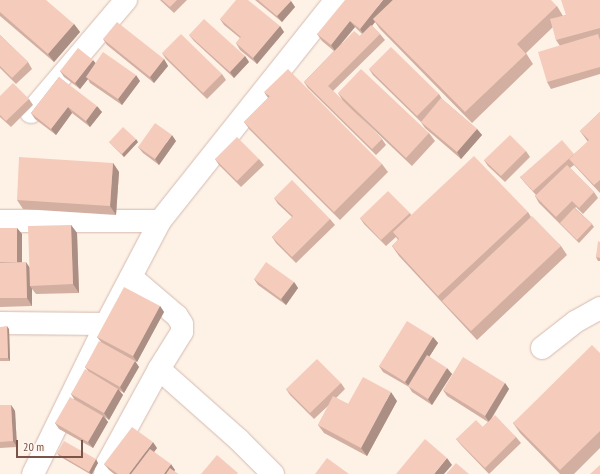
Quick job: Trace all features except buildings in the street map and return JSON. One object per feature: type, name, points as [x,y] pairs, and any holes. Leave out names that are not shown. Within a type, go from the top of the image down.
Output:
[{"type":"street","points":[[31,112],[126,0]]},
{"type":"street","points":[[33,474],[106,324],[160,221],[336,0]]},
{"type":"street","points":[[0,220],[160,221]]},
{"type":"street","points":[[104,474],[107,464],[182,332],[182,324],[177,316],[131,277]]},
{"type":"street","points":[[542,348],[575,322],[600,308]]},
{"type":"street","points":[[0,323],[106,324]]},
{"type":"street","points":[[160,369],[239,440],[273,474]]}]
